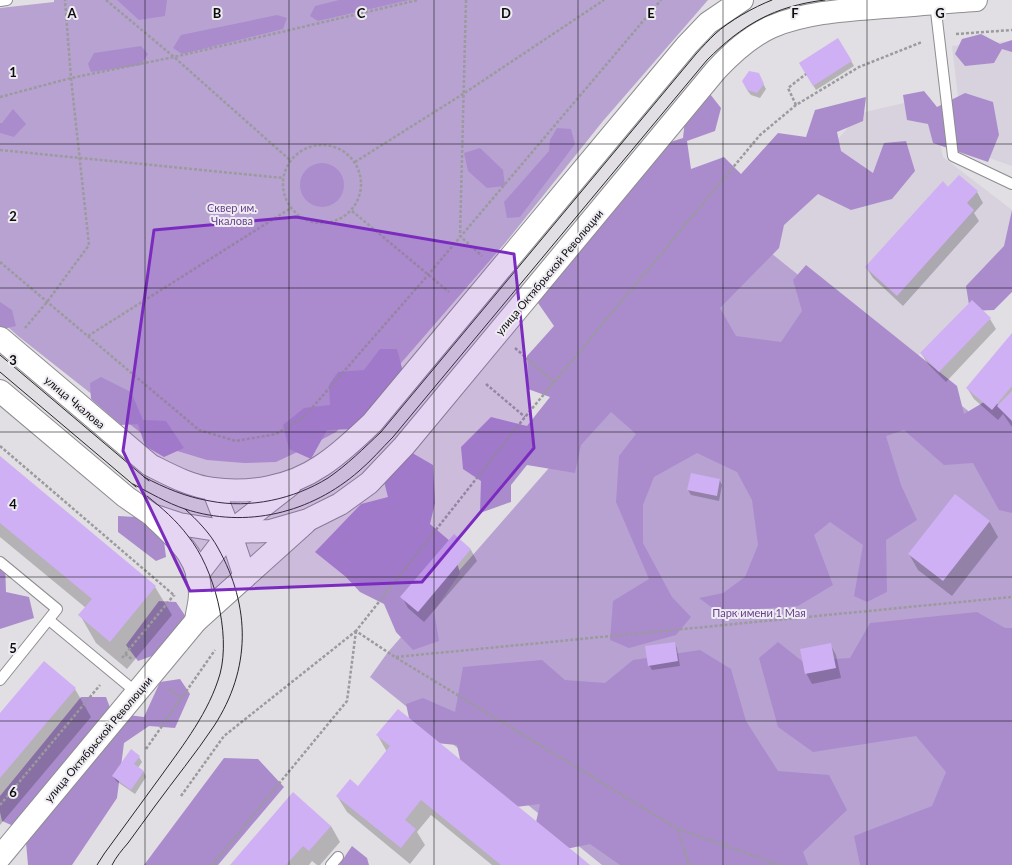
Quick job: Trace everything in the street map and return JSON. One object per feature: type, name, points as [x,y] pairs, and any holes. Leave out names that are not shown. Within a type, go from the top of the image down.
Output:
[{"type":"main road","points":[[245,577],[230,532],[213,489],[254,490],[299,478],[321,467],[372,423],[687,45],[708,23],[742,0]]},
{"type":"main road","name":"улица Октябрьской Революции","points":[[0,391],[126,497],[152,515],[179,524],[230,532],[270,531],[308,520],[340,504],[369,483],[404,446],[716,70],[734,52],[756,35],[771,27],[798,18],[847,10],[976,0]]},
{"type":"main road","name":"улица Чкалова","points":[[0,338],[150,465],[175,478],[213,489]]},
{"type":"main road","points":[[197,575],[230,532],[299,478]]},
{"type":"main road","points":[[152,515],[180,542],[193,560],[200,593],[196,621]]},
{"type":"main road","name":"улица Октябрьской Революции","points":[[0,857],[196,621],[308,520]]},
{"type":"lane","points":[[0,1],[7,0]]},
{"type":"lane","points":[[935,2],[953,156],[1012,184]]},
{"type":"lane","points":[[0,562],[58,609],[0,680]]},
{"type":"lane","points":[[49,620],[136,692]]},
{"type":"lane","points":[[331,865],[338,857]]},
{"type":"path","points":[[23,330],[47,302],[89,245],[71,78],[65,0]]},
{"type":"path","points":[[106,0],[174,57],[291,161]]},
{"type":"path","points":[[0,97],[71,78],[174,57],[418,0]]},
{"type":"path","points":[[466,0],[460,236],[484,258]]},
{"type":"path","points":[[355,162],[463,94],[604,0]]},
{"type":"path","points":[[0,262],[199,430],[236,441],[276,434],[304,417],[428,275],[661,0]]},
{"type":"path","points":[[181,796],[224,736],[356,631],[525,417],[760,136],[796,105],[859,67],[939,35],[1012,30]]},
{"type":"path","points":[[796,105],[788,88],[806,74]]},
{"type":"path","points":[[320,145],[333,146],[346,152],[355,162],[360,174],[361,188],[358,201],[352,211],[341,219],[328,224],[314,223],[301,218],[290,208],[284,196],[283,178],[291,161],[306,148],[320,145]]},
{"type":"path","points":[[0,150],[283,178]]},
{"type":"path","points":[[88,336],[290,208]]},
{"type":"path","points":[[352,211],[453,295]]},
{"type":"path","points":[[511,345],[554,382]]},
{"type":"path","points":[[486,383],[525,417]]},
{"type":"path","points":[[0,446],[178,599]]},
{"type":"path","points":[[0,805],[174,595]]},
{"type":"path","points":[[395,657],[1012,597]]},
{"type":"path","points":[[356,631],[395,657],[678,829],[780,865]]},
{"type":"path","points":[[212,865],[347,701],[356,631]]},
{"type":"path","points":[[146,748],[214,650]]},
{"type":"path","points":[[678,829],[689,865]]},
{"type":"highlighted area","points":[[296,217],[514,254],[534,448],[422,582],[190,591],[123,451],[154,230]]},
{"type":"shaded area","points":[[117,0],[167,0],[165,16],[139,20]]},
{"type":"shaded area","points":[[339,0],[409,0],[318,21],[310,16],[315,6]]},
{"type":"shaded area","points":[[277,15],[287,18],[283,29],[182,54],[173,48],[181,35]]},
{"type":"shaded area","points":[[981,34],[1000,44],[1012,40],[1012,52],[1002,49],[994,63],[965,66],[955,54],[962,39]]},
{"type":"shaded area","points":[[1012,41],[1012,166],[964,149],[952,46]]},
{"type":"shaded area","points":[[141,46],[148,54],[141,65],[91,72],[88,64],[94,53]]},
{"type":"shaded area","points":[[924,91],[937,107],[965,93],[993,102],[999,135],[988,162],[933,143],[928,124],[907,120],[903,95]]},
{"type":"shaded area","points":[[710,94],[721,108],[715,131],[687,141],[691,169],[724,157],[741,174],[778,133],[806,137],[815,110],[866,97],[863,121],[837,132],[841,151],[873,173],[884,143],[906,141],[915,171],[892,199],[851,210],[818,194],[784,225],[779,248],[720,308],[736,336],[781,342],[802,311],[793,280],[806,265],[957,386],[964,414],[989,399],[1012,413],[1012,513],[999,510],[973,463],[944,465],[904,430],[886,436],[901,485],[917,520],[886,540],[887,592],[867,602],[854,596],[863,545],[830,522],[814,535],[833,585],[798,606],[718,612],[699,598],[723,593],[745,577],[758,545],[752,500],[737,472],[697,453],[654,477],[643,505],[643,543],[672,597],[691,617],[676,635],[629,648],[610,640],[613,601],[649,579],[616,502],[619,456],[636,434],[611,412],[581,445],[575,473],[527,465],[511,485],[511,502],[480,513],[481,481],[463,469],[461,447],[491,417],[527,426],[550,397],[528,389],[527,356],[554,326],[538,303],[545,279],[664,144],[683,138],[687,102]]},
{"type":"shaded area","points":[[930,97],[943,157],[1012,210],[1012,249],[972,300],[910,364],[751,237],[861,113]]},
{"type":"shaded area","points":[[13,109],[26,124],[14,137],[0,133],[0,123],[2,123]]},
{"type":"shaded area","points":[[557,128],[571,129],[575,144],[520,217],[507,218],[504,202],[549,151],[550,140]]},
{"type":"shaded area","points":[[480,148],[503,170],[505,186],[487,188],[468,171],[464,153]]},
{"type":"shaded area","points":[[318,163],[326,163],[338,169],[344,181],[344,189],[338,201],[326,207],[318,207],[306,201],[300,189],[300,181],[306,169]]},
{"type":"shaded area","points":[[1012,210],[1012,292],[994,310],[970,311],[966,286],[1004,246]]},
{"type":"shaded area","points":[[0,302],[12,310],[16,326],[3,329],[0,327]]},
{"type":"shaded area","points":[[380,349],[397,349],[403,372],[354,429],[327,430],[311,459],[289,449],[283,425],[304,408],[330,405],[329,385],[338,372],[364,370]]},
{"type":"shaded area","points":[[101,377],[131,392],[143,420],[166,421],[184,448],[164,457],[145,446],[138,424],[121,425],[91,399],[90,383]]},
{"type":"shaded area","points":[[402,447],[433,465],[435,503],[430,524],[451,542],[460,573],[434,611],[439,641],[413,650],[396,632],[384,604],[360,592],[346,577],[315,552],[361,504],[388,497],[381,470]]},
{"type":"shaded area","points":[[118,516],[136,517],[164,541],[166,557],[156,561],[118,532]]},
{"type":"shaded area","points":[[0,562],[5,562],[6,592],[29,597],[34,618],[0,629]]},
{"type":"shaded area","points":[[159,601],[176,602],[188,620],[163,652],[138,661],[126,645]]},
{"type":"shaded area","points":[[977,612],[1005,628],[1012,628],[1012,865],[860,865],[854,836],[932,806],[946,772],[916,736],[813,752],[778,727],[759,658],[778,642],[802,661],[850,658],[870,623]]},
{"type":"shaded area","points":[[700,650],[731,669],[746,721],[778,771],[829,775],[847,810],[803,852],[808,865],[620,865],[590,844],[547,853],[531,845],[540,804],[500,809],[465,783],[457,745],[414,741],[406,704],[423,698],[455,712],[463,667],[542,660],[565,680],[605,683],[633,660]]},
{"type":"shaded area","points":[[180,679],[190,694],[175,728],[149,726],[124,743],[117,798],[72,865],[28,865],[25,831],[2,821],[0,812],[0,796],[81,697],[106,697],[112,713],[144,717],[160,682]]},
{"type":"shaded area","points":[[224,758],[258,759],[284,787],[218,865],[144,865]]},
{"type":"shaded area","points":[[352,846],[367,858],[369,865],[339,865]]},
{"type":"green space","name":"Сквер им. Чкалова","points":[[54,0],[708,0],[603,121],[506,242],[369,400],[336,432],[308,447],[276,462],[244,463],[207,460],[174,450],[141,433],[18,336],[0,320],[0,8],[54,2]]},
{"type":"green space","name":"Парк имени 1 Мая","points":[[751,237],[1012,446],[1012,865],[602,865],[370,677],[388,652]]},
{"type":"building","points":[[838,38],[852,61],[813,86],[799,63]]},
{"type":"building","points":[[749,71],[759,73],[764,84],[757,93],[747,90],[742,81]]},
{"type":"building","points":[[959,175],[978,191],[967,203],[974,210],[897,296],[865,267],[943,181],[948,187]]},
{"type":"building","points":[[972,300],[991,318],[939,372],[920,353]]},
{"type":"building","points":[[1012,333],[1012,386],[992,410],[966,388]]},
{"type":"building","points":[[1012,391],[1012,421],[997,406]]},
{"type":"building","points":[[0,456],[156,586],[110,642],[78,615],[92,599],[0,523]]},
{"type":"building","points":[[691,473],[720,479],[717,496],[687,490]]},
{"type":"building","points":[[955,494],[990,521],[943,581],[908,554]]},
{"type":"building","points":[[454,534],[471,549],[418,612],[400,597]]},
{"type":"building","points":[[675,642],[678,661],[648,666],[645,646]]},
{"type":"building","points":[[831,643],[836,668],[805,674],[800,649]]},
{"type":"building","points":[[44,661],[76,688],[0,778],[0,713]]},
{"type":"building","points":[[398,709],[590,865],[501,865],[421,800],[405,820],[416,829],[401,848],[336,796],[350,779],[358,786],[390,746],[376,735]]},
{"type":"building","points":[[131,749],[140,756],[134,764],[144,771],[131,790],[112,776]]},
{"type":"building","points":[[293,792],[331,826],[309,851],[303,846],[286,865],[230,865]]},
{"type":"tram line","points":[[144,477],[184,495],[210,501],[241,504],[256,503],[286,497],[301,492],[335,473],[381,432],[701,49],[715,34],[734,19],[757,6],[772,0]]},
{"type":"tram line","points":[[133,484],[178,507],[208,515],[231,517],[254,517],[299,507],[340,486],[372,459],[393,437],[707,60],[733,37],[760,19],[774,12],[790,7],[825,0]]},
{"type":"tram line","points":[[0,355],[149,481]]},
{"type":"tram line","points":[[0,372],[136,487]]},
{"type":"tram line","points":[[97,865],[203,715],[220,674],[223,658],[222,621],[218,602],[206,565],[197,549],[183,530],[169,514],[147,496]]},
{"type":"tram line","points":[[112,865],[214,726],[226,704],[235,682],[240,660],[242,638],[241,615],[229,570],[211,537],[199,522],[185,509]]}]
